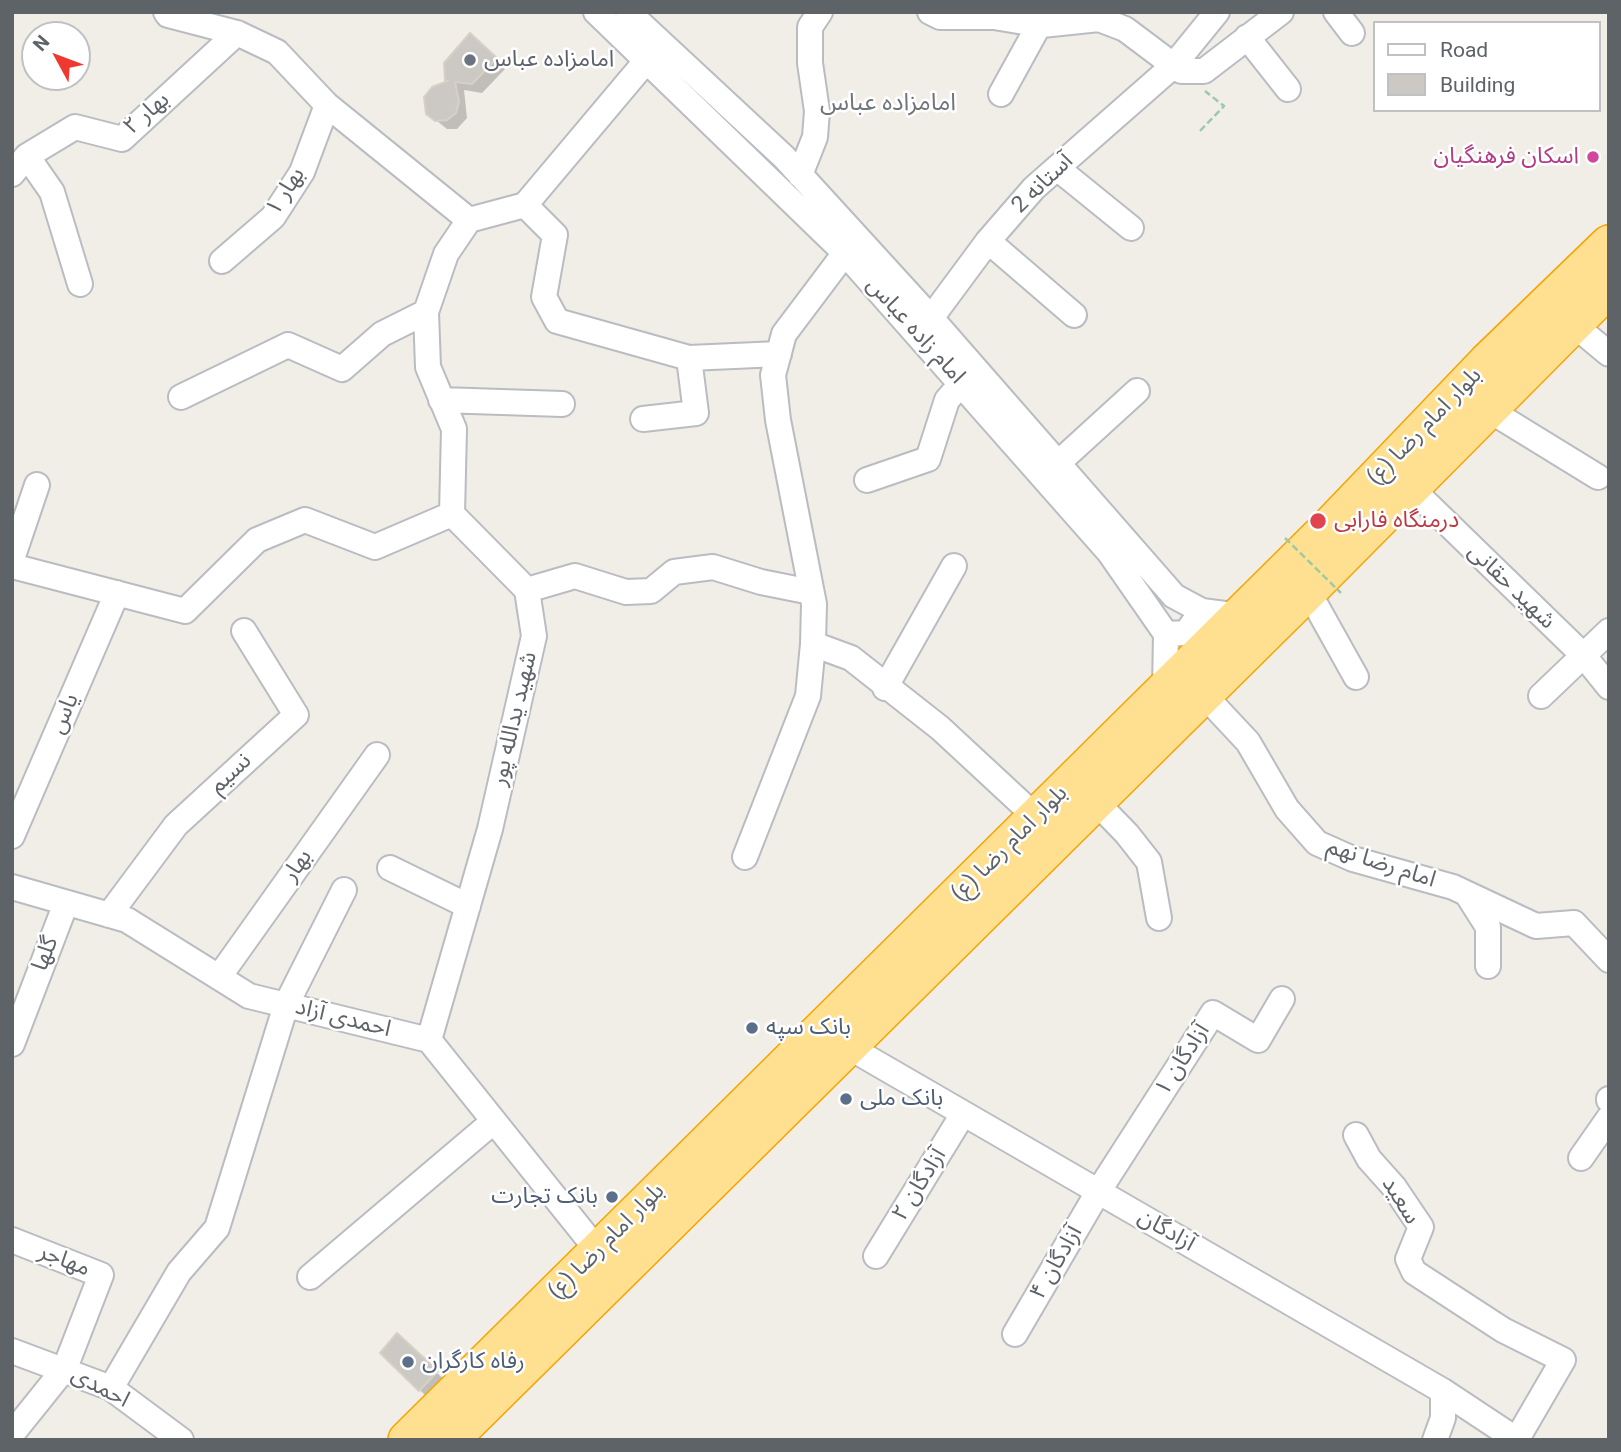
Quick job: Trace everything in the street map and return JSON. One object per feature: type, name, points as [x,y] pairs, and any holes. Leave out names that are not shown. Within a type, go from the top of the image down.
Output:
[{"type":"highway","name":"بلوار امام رضا (ع)","points":[[407,1440],[1240,616],[1487,362],[1609,244]]},
{"type":"highway","name":"بلوار امام رضا (ع)","points":[[462,1437],[847,1046],[1203,694],[1324,592],[1411,488],[1609,288]]},
{"type":"street","points":[[166,12],[168,15],[237,33],[278,51],[327,105],[469,220]]},
{"type":"street","name":"امام زاده عباس","points":[[596,12],[845,253],[1109,552],[1166,634]]},
{"type":"street","name":"امام زاده عباس","points":[[628,12],[800,174],[931,318],[1174,596],[1202,611],[1240,616]]},
{"type":"street","points":[[800,174],[815,137],[817,111],[810,63],[810,27],[820,12]]},
{"type":"street","points":[[930,12],[940,17],[995,15],[1039,25],[1115,17],[1177,69],[1203,71],[1281,12]]},
{"type":"street","name":"آستانه 2","points":[[931,318],[988,241],[1034,188],[1177,69],[1217,12]]},
{"type":"street","points":[[1336,12],[1352,33]]},
{"type":"street","points":[[1001,94],[1039,25]]},
{"type":"street","name":"بهار ۲","points":[[20,165],[75,127],[122,139],[237,33]]},
{"type":"street","points":[[1247,37],[1288,89]]},
{"type":"street","points":[[647,60],[525,205],[469,220],[446,254],[426,312],[428,367],[453,429],[452,514],[527,590],[575,576],[626,592],[651,591],[674,572],[713,566],[761,582],[811,592]]},
{"type":"street","name":"بهار ۱","points":[[222,261],[273,217],[302,172],[327,105]]},
{"type":"street","points":[[20,165],[52,192],[80,284]]},
{"type":"street","points":[[1057,168],[1131,228]]},
{"type":"street","points":[[525,205],[555,234],[544,297],[557,321],[689,358],[779,354]]},
{"type":"street","points":[[988,241],[1074,315]]},
{"type":"street","points":[[745,857],[808,696],[813,644],[811,592],[778,420],[773,375],[785,334],[845,253]]},
{"type":"street","points":[[181,397],[288,345],[342,369],[382,334],[426,312]]},
{"type":"street","points":[[1574,325],[1609,354]]},
{"type":"street","points":[[643,419],[696,413],[689,358]]},
{"type":"street","points":[[867,480],[928,459],[947,400],[962,383]]},
{"type":"street","points":[[1057,464],[1137,391]]},
{"type":"street","points":[[442,400],[562,404]]},
{"type":"street","points":[[1489,410],[1598,477]]},
{"type":"street","points":[[12,559],[37,485]]},
{"type":"street","name":"شهید حقانی","points":[[1411,488],[1584,656],[1609,687]]},
{"type":"street","points":[[12,566],[185,611],[257,540],[305,520],[375,547],[452,514]]},
{"type":"street","points":[[885,688],[954,566]]},
{"type":"street","name":"شهید یدالله پور","points":[[429,1040],[490,829],[534,636],[527,590]]},
{"type":"street","points":[[1324,592],[1356,677]]},
{"type":"street","name":"یاس","points":[[12,836],[117,593]]},
{"type":"street","points":[[1165,690],[1166,634],[1186,633],[1202,611]]},
{"type":"street","name":"نسیم","points":[[110,915],[176,825],[296,715],[244,631]]},
{"type":"street","points":[[1541,696],[1609,631]]},
{"type":"street","points":[[813,644],[851,658],[885,688],[940,728],[1036,817]]},
{"type":"street","name":"امام رضا نهم","points":[[1203,694],[1248,742],[1287,809],[1317,843],[1353,859],[1466,894],[1536,926],[1574,923],[1609,960]]},
{"type":"street","name":"بهار","points":[[219,978],[377,755]]},
{"type":"street","points":[[1095,802],[1127,834],[1149,862],[1159,918]]},
{"type":"street","points":[[390,868],[468,906]]},
{"type":"street","name":"احمدی آزاد","points":[[12,887],[127,920],[248,996],[429,1040]]},
{"type":"street","points":[[111,1388],[178,1272],[217,1228],[286,1005],[344,890]]},
{"type":"street","points":[[1466,894],[1488,927],[1488,967]]},
{"type":"street","name":"گلها","points":[[12,1044],[66,903]]},
{"type":"street","name":"آزادگان ۱","points":[[1098,1192],[1213,1013],[1258,1040],[1282,999]]},
{"type":"street","points":[[429,1040],[598,1251]]},
{"type":"street","name":"آزادگان","points":[[847,1046],[1443,1391],[1517,1439]]},
{"type":"street","name":"آزادگان ۲","points":[[876,1256],[963,1114]]},
{"type":"street","points":[[1581,1158],[1609,1118]]},
{"type":"street","points":[[310,1277],[494,1121]]},
{"type":"street","name":"سعید","points":[[1356,1136],[1369,1159],[1394,1187],[1421,1227],[1408,1259],[1414,1272],[1503,1330],[1563,1360],[1517,1439]]},
{"type":"street","name":"آزادگان ۴","points":[[1016,1334],[1098,1192]]},
{"type":"street","name":"مهاجر","points":[[12,1240],[101,1275],[65,1368]]},
{"type":"street","name":"احمدی","points":[[12,1351],[65,1368],[111,1388],[181,1440]]},
{"type":"street","points":[[12,1434],[65,1368]]},
{"type":"street","points":[[1434,1440],[1443,1418],[1443,1391]]},
{"type":"path","points":[[1177,69],[1224,106],[1200,131]]},
{"type":"path","points":[[1285,537],[1324,592]]},
{"type":"building","points":[[470,33],[497,58],[472,84],[455,82],[459,102],[456,113],[447,120],[435,121],[426,114],[424,97],[432,87],[448,81],[445,81],[444,63]]},
{"type":"building","name":"رفاه کارگران","points":[[397,1333],[438,1371],[419,1391],[380,1353]]},
{"type":"place","name":"امامزاده عباس","points":[[470,60]]},
{"type":"place","name":"اسکان فرهنگیان","points":[[1593,157]]},
{"type":"place","name":"درمنگاه فارابی","points":[[1318,521]]},
{"type":"place","name":"بانک سپه","points":[[752,1028]]},
{"type":"place","name":"بانک ملی","points":[[846,1099]]},
{"type":"place","name":"بانک تجارت","points":[[612,1197]]},
{"type":"place","name":"رفاه کارگران","points":[[408,1362]]},
{"type":"district","name":"امامزاده عباس","points":[[888,104]]}]
